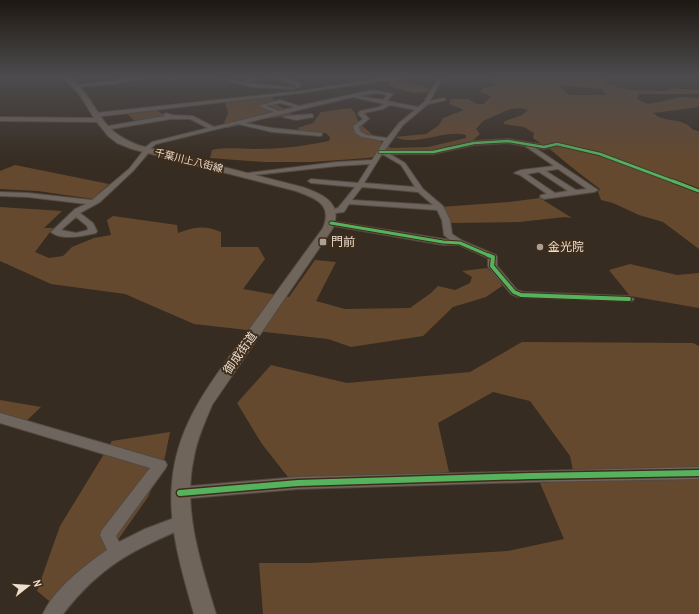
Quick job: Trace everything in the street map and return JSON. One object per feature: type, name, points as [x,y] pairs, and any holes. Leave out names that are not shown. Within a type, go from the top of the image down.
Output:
[{"type":"main road","name":"千葉川上八街線","points":[[89,106],[96,118],[120,141],[147,150],[304,190],[321,198],[326,203],[332,218]]},
{"type":"main road","name":"御成街道","points":[[182,522],[180,493],[183,461],[186,446],[197,418],[205,403],[332,218]]},
{"type":"main road","points":[[182,522],[205,614]]},
{"type":"street","points":[[0,119],[96,118],[184,106]]},
{"type":"street","points":[[262,106],[296,118],[311,116]]},
{"type":"street","points":[[295,106],[299,107]]},
{"type":"street","points":[[76,213],[131,170],[154,143],[236,122],[281,113],[305,106]]},
{"type":"street","points":[[383,106],[381,108],[362,112],[361,114],[366,118],[356,126],[357,132],[364,136],[388,140]]},
{"type":"street","points":[[398,106],[418,110]]},
{"type":"street","name":"御成街道","points":[[332,218],[341,210],[359,186],[388,140],[401,124],[423,106]]},
{"type":"street","points":[[157,109],[171,117]]},
{"type":"street","points":[[105,128],[171,117],[191,117],[212,128]]},
{"type":"street","points":[[0,122],[10,119]]},
{"type":"street","points":[[236,122],[263,127],[289,135],[320,134]]},
{"type":"street","points":[[242,130],[252,126]]},
{"type":"street","points":[[289,135],[296,126],[312,128]]},
{"type":"street","points":[[187,135],[197,140]]},
{"type":"street","points":[[380,152],[433,152],[474,143],[502,142],[544,147],[558,144],[611,158],[699,191]]},
{"type":"street","points":[[524,144],[594,190],[544,197]]},
{"type":"street","points":[[380,152],[403,164],[420,190],[440,208],[446,220],[448,235],[476,251]]},
{"type":"street","points":[[248,175],[337,164],[374,162]]},
{"type":"street","points":[[553,195],[519,173],[560,167]]},
{"type":"street","points":[[540,170],[575,193]]},
{"type":"street","points":[[304,190],[318,173]]},
{"type":"street","points":[[311,181],[420,190]]},
{"type":"street","points":[[0,194],[92,202]]},
{"type":"street","points":[[0,199],[13,194]]},
{"type":"street","points":[[347,202],[440,208]]},
{"type":"street","points":[[332,218],[443,242],[493,257],[492,266],[514,292],[521,295],[629,299]]},
{"type":"street","points":[[443,242],[460,243]]},
{"type":"street","points":[[0,418],[160,465],[108,535],[116,553]]},
{"type":"street","points":[[180,493],[306,483],[530,476],[699,473]]},
{"type":"street","points":[[52,614],[96,567],[116,553],[141,539],[182,522]]},
{"type":"shaded area","points":[[226,106],[279,106],[293,113],[286,116],[222,128],[228,113]]},
{"type":"shaded area","points":[[453,106],[699,106],[699,107],[653,113],[661,118],[682,122],[696,131],[699,131],[699,249],[663,222],[639,215],[613,203],[601,200],[598,192],[600,189],[551,150],[533,138],[534,133],[524,127],[503,124],[505,121],[522,115],[528,110],[521,108],[510,109],[483,121],[476,129],[480,134],[472,141],[426,151],[394,151],[368,158],[311,162],[264,162],[210,158],[212,150],[218,149],[283,148],[329,141],[330,137],[326,133],[300,131],[297,128],[313,123],[321,112],[351,108],[359,123],[382,143],[391,148],[428,147],[466,138],[466,135],[448,134],[413,140],[404,140],[395,137],[426,134],[439,125],[443,118],[464,110]]},
{"type":"shaded area","points":[[156,110],[166,116],[135,121],[126,113]]},
{"type":"shaded area","points":[[15,165],[109,184],[93,199],[38,191],[0,189],[0,171]]},
{"type":"shaded area","points":[[540,198],[572,218],[565,217],[519,222],[447,223],[440,207],[509,202]]},
{"type":"shaded area","points":[[0,207],[62,211],[44,228],[53,228],[35,252],[49,258],[63,256],[72,247],[94,238],[111,235],[107,220],[113,216],[177,225],[178,233],[195,228],[210,228],[221,232],[221,247],[258,247],[265,259],[243,289],[289,297],[315,260],[336,262],[316,301],[345,309],[410,308],[438,286],[455,290],[470,283],[472,277],[462,271],[487,268],[498,278],[502,286],[486,297],[453,307],[423,336],[351,347],[328,339],[194,324],[125,294],[51,284],[0,261]]},
{"type":"shaded area","points":[[630,264],[677,275],[699,273],[699,308],[630,296],[609,270]]},
{"type":"shaded area","points":[[522,342],[693,343],[699,346],[699,614],[263,614],[259,563],[310,563],[508,551],[564,539],[540,483],[575,480],[570,456],[530,401],[493,392],[438,423],[449,472],[295,486],[262,444],[237,403],[271,365],[347,383],[470,372]]},
{"type":"shaded area","points":[[0,400],[41,407],[20,427],[0,423]]},
{"type":"shaded area","points":[[170,432],[165,457],[148,497],[103,561],[54,605],[37,591],[60,526],[112,441]]},
{"type":"cycle path","points":[[380,152],[433,152],[474,143],[508,141],[544,147],[557,144],[600,154],[699,191]]},
{"type":"cycle path","points":[[331,223],[443,242],[460,243],[493,257],[492,266],[514,292],[521,295],[629,299]]},
{"type":"cycle path","points":[[180,493],[298,483],[530,476],[699,473]]},
{"type":"place","name":"門前","points":[[323,242]]},
{"type":"place","name":"金光院","points":[[540,247]]}]
